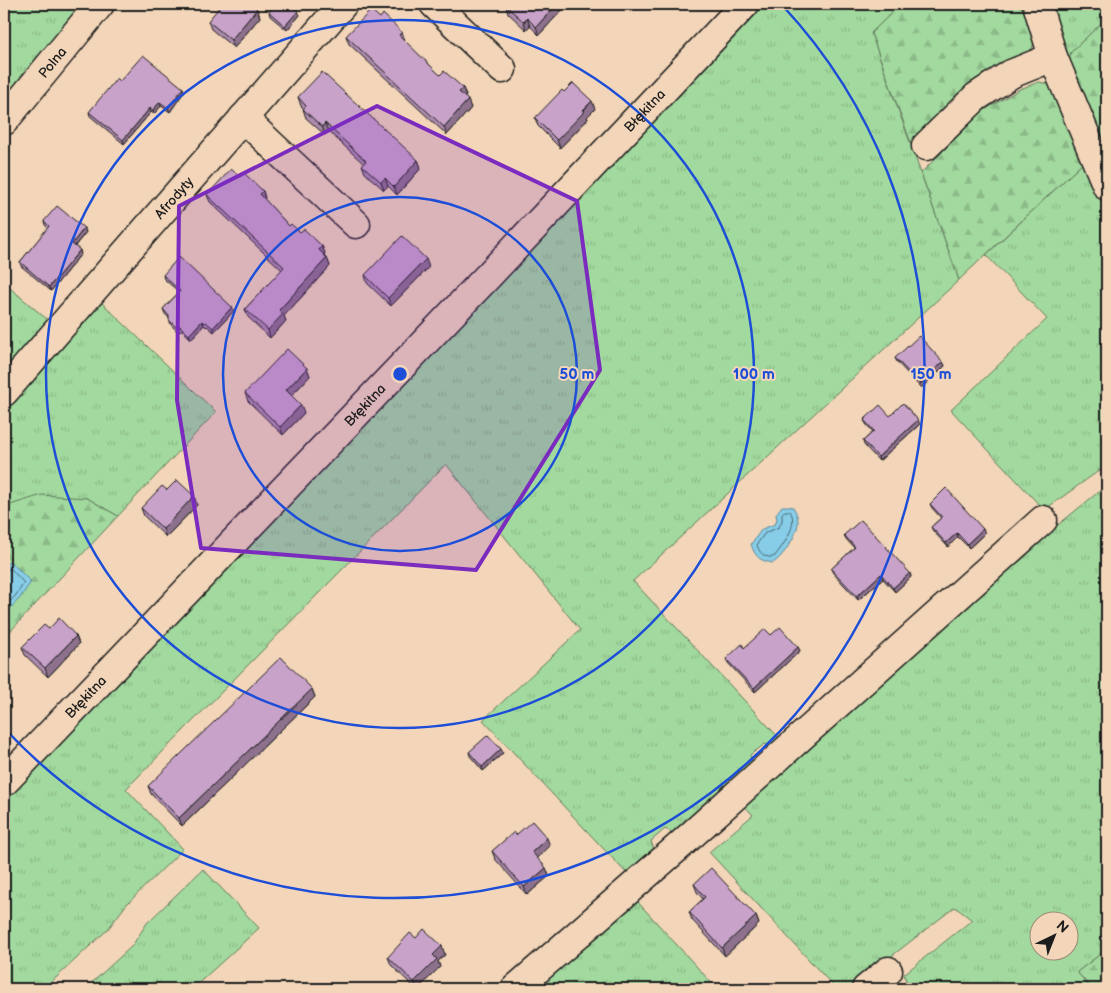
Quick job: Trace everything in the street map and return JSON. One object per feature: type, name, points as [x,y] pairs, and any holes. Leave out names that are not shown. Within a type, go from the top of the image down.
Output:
[{"type":"street","name":"Polna","points":[[4,121],[100,4]]},
{"type":"street","name":"Afrodyty","points":[[4,392],[343,4]]},
{"type":"street","points":[[434,4],[502,69]]},
{"type":"street","name":"Błękitna","points":[[4,782],[746,4]]},
{"type":"street","points":[[1037,4],[1053,57],[1107,186]]},
{"type":"street","points":[[926,146],[976,97],[1011,74],[1053,57]]},
{"type":"street","points":[[243,118],[356,224]]},
{"type":"street","points":[[515,989],[677,848],[1043,520]]},
{"type":"street","points":[[866,989],[888,971]]},
{"type":"highlighted area","points":[[377,106],[577,201],[600,370],[476,570],[201,548],[177,400],[179,206]]},
{"type":"green space","points":[[4,4],[83,4],[4,100]]},
{"type":"green space","points":[[759,4],[901,4],[871,33],[959,280],[633,581],[782,741],[774,748],[765,744],[750,755],[754,767],[676,834],[665,829],[651,841],[655,853],[629,876],[483,720],[580,630],[446,464],[126,789],[183,849],[126,905],[108,929],[44,989],[4,989],[4,794]]},
{"type":"green space","points":[[901,4],[1026,4],[1037,33],[1030,55],[965,90],[911,143],[871,33]]},
{"type":"green space","points":[[1043,4],[1107,4],[1107,18],[1071,52],[1067,70]]},
{"type":"green space","points":[[1107,18],[1107,162],[1067,70],[1071,52]]},
{"type":"green space","points":[[1039,82],[1061,87],[1088,158],[959,280],[921,173],[983,111],[1020,89]]},
{"type":"green space","points":[[1088,158],[1107,206],[1107,465],[1044,510],[951,410],[1047,319],[986,255]]},
{"type":"green space","points":[[4,283],[49,321],[4,371]]},
{"type":"green space","points":[[101,302],[216,412],[118,516],[87,498],[10,505],[4,510],[4,410]]},
{"type":"green space","points":[[1107,485],[1107,949],[1077,972],[1092,989],[897,989],[906,982],[904,974],[972,920],[955,907],[849,989],[836,989],[709,852],[753,815],[738,799],[960,605]]},
{"type":"green space","points":[[42,495],[87,498],[118,516],[4,638],[4,510],[10,505]]},
{"type":"green space","points":[[203,869],[259,928],[192,989],[85,989],[132,946],[147,923]]},
{"type":"green space","points":[[635,899],[717,989],[531,989]]},
{"type":"green space","points":[[1107,949],[1107,989],[1092,989],[1077,972]]},
{"type":"water","points":[[782,506],[793,507],[798,518],[793,539],[781,556],[773,563],[761,560],[754,552],[751,544],[762,529],[775,524],[777,520],[776,514]]},
{"type":"water","points":[[10,561],[31,582],[20,598],[4,615],[4,567]]},
{"type":"building","points":[[222,4],[251,4],[257,9],[231,40],[208,21]]},
{"type":"building","points":[[275,4],[290,4],[298,11],[285,26],[269,12]]},
{"type":"building","points":[[506,4],[557,4],[536,27],[527,18],[524,22]]},
{"type":"building","points":[[371,10],[380,18],[383,14],[402,32],[399,35],[440,75],[444,71],[463,88],[459,92],[468,100],[444,127],[346,36]]},
{"type":"building","points":[[143,55],[183,88],[168,108],[160,102],[153,110],[150,108],[123,140],[89,112],[117,78],[120,81]]},
{"type":"building","points":[[322,72],[418,160],[394,187],[385,178],[381,182],[362,165],[366,161],[325,123],[322,127],[303,109],[306,106],[298,97]]},
{"type":"building","points":[[573,83],[592,101],[557,140],[535,118],[562,90],[564,92]]},
{"type":"building","points":[[231,169],[240,177],[244,173],[263,191],[260,194],[289,226],[291,224],[300,232],[304,229],[322,246],[319,250],[327,258],[279,310],[283,314],[268,330],[245,309],[284,267],[207,195]]},
{"type":"building","points":[[57,206],[84,228],[72,244],[80,250],[49,287],[20,262],[49,226],[44,221]]},
{"type":"building","points":[[402,236],[426,259],[388,298],[365,275]]},
{"type":"building","points":[[179,257],[232,307],[213,328],[202,321],[189,335],[180,326],[176,327],[169,320],[169,316],[163,309],[180,291],[163,275]]},
{"type":"building","points":[[919,336],[943,362],[920,384],[895,358]]},
{"type":"building","points":[[287,349],[307,368],[286,390],[301,405],[280,427],[245,393]]},
{"type":"building","points":[[903,403],[918,420],[878,457],[863,441],[874,431],[864,420],[880,405],[890,416]]},
{"type":"building","points":[[177,480],[194,496],[163,529],[141,508],[162,486],[167,490]]},
{"type":"building","points":[[946,488],[983,529],[967,544],[957,533],[946,543],[931,527],[942,517],[930,504]]},
{"type":"building","points":[[861,520],[910,573],[893,588],[881,574],[857,596],[831,569],[855,547],[844,535]]},
{"type":"building","points":[[59,618],[76,636],[45,668],[22,647],[44,625],[49,629]]},
{"type":"building","points":[[780,627],[798,647],[754,688],[726,659],[742,644],[744,648],[765,629],[771,635]]},
{"type":"building","points":[[281,657],[312,689],[179,818],[148,786]]},
{"type":"building","points":[[488,735],[501,749],[482,767],[469,752]]},
{"type":"building","points":[[532,821],[547,838],[532,852],[546,868],[524,887],[492,851],[514,832],[516,835]]},
{"type":"building","points":[[711,868],[756,916],[722,948],[689,912],[705,897],[694,884]]},
{"type":"building","points":[[424,929],[442,946],[433,955],[437,959],[414,982],[388,957],[410,933],[416,938]]}]
